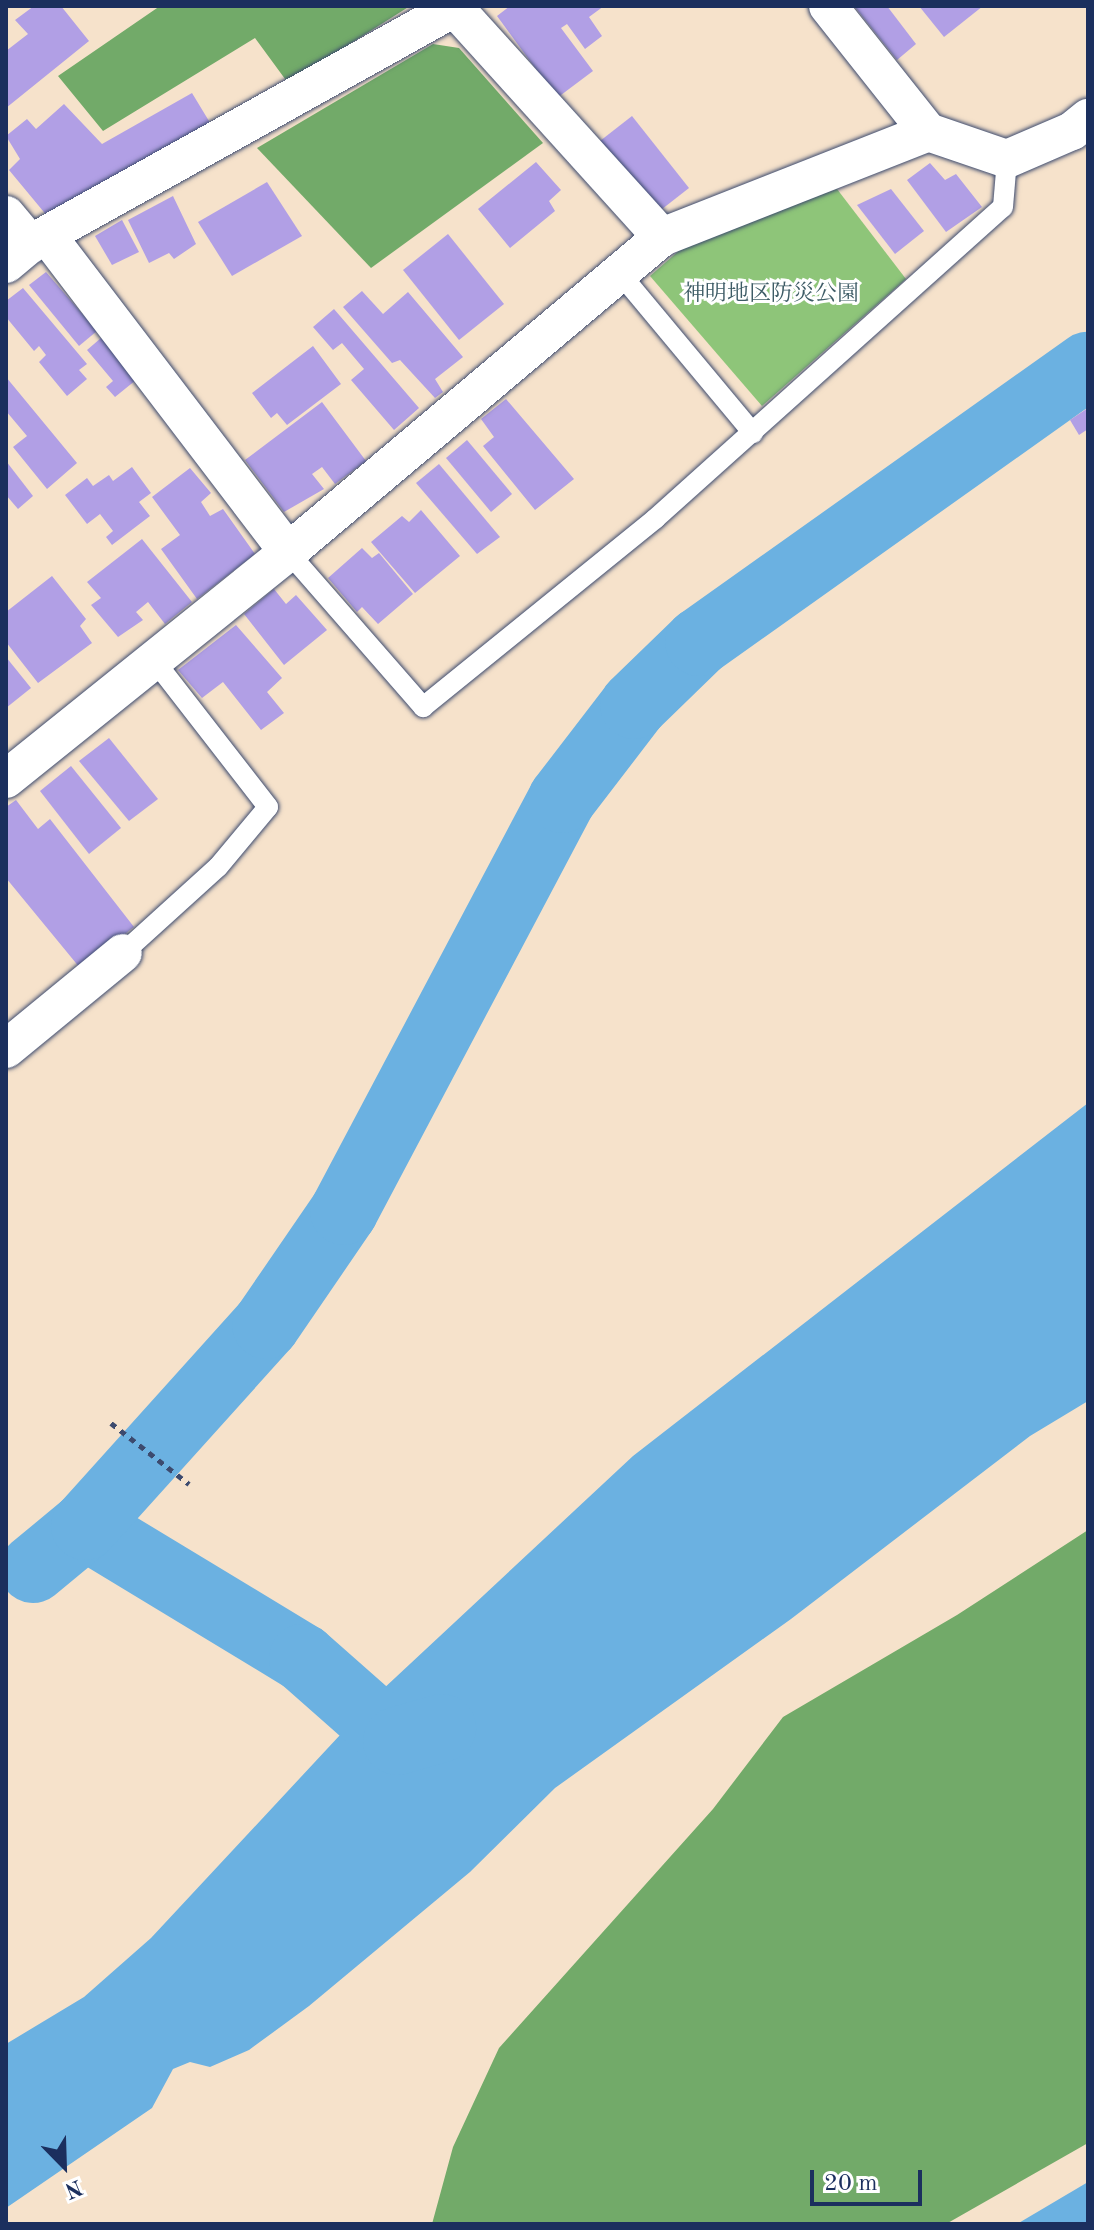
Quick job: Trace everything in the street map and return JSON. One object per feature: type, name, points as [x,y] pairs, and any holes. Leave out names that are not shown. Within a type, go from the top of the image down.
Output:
[{"type":"street","points":[[828,6],[928,132],[1007,159],[1072,131],[1088,118]]},
{"type":"street","points":[[28,249],[455,7],[662,237]]},
{"type":"street","points":[[6,779],[288,552],[662,237],[928,132]]},
{"type":"street","points":[[6,215],[28,249],[288,552]]},
{"type":"street","points":[[6,1049],[123,953]]},
{"type":"lane","points":[[288,552],[423,707],[753,433],[1003,207],[1007,159]]},
{"type":"lane","points":[[618,271],[753,433]]},
{"type":"lane","points":[[123,953],[218,867],[268,807],[154,660]]},
{"type":"path","points":[[111,1423],[189,1484]]},
{"type":"green space","points":[[160,6],[410,6],[288,83],[255,38],[103,131],[58,76]]},
{"type":"green space","points":[[433,44],[459,48],[543,143],[371,268],[257,148]]},
{"type":"green space","name":"神明地区防災公園","points":[[837,189],[906,279],[762,406],[650,276],[690,241]]},
{"type":"green space","points":[[1088,1530],[1088,2143],[946,2224],[432,2224],[453,2147],[499,2048],[713,1809],[783,1717],[957,1615]]},
{"type":"water","points":[[1088,1103],[1088,1401],[1030,1436],[791,1619],[555,1788],[470,1872],[309,2006],[249,2050],[210,2067],[190,2062],[173,2069],[152,2108],[6,2208],[6,2044],[84,1997],[151,1938],[381,1691],[633,1456]]},
{"type":"water","points":[[1088,2182],[1088,2224],[1017,2224]]},
{"type":"building","points":[[34,6],[61,6],[89,41],[6,108],[6,51],[28,34],[15,20]]},
{"type":"building","points":[[510,6],[604,6],[589,17],[602,36],[585,49],[567,24],[561,28],[593,71],[557,98],[497,16]]},
{"type":"building","points":[[854,6],[887,6],[916,44],[897,60]]},
{"type":"building","points":[[919,6],[983,6],[944,37]]},
{"type":"building","points":[[192,93],[212,126],[48,217],[9,170],[20,159],[6,136],[27,119],[36,129],[64,104],[102,144]]},
{"type":"building","points":[[632,116],[689,188],[657,213],[600,141]]},
{"type":"building","points":[[536,162],[561,190],[549,201],[555,211],[510,248],[478,209]]},
{"type":"building","points":[[930,163],[945,180],[956,174],[982,207],[946,232],[907,180]]},
{"type":"building","points":[[267,182],[302,236],[232,276],[198,222]]},
{"type":"building","points":[[891,189],[924,231],[895,254],[857,205]]},
{"type":"building","points":[[173,196],[196,244],[174,259],[169,253],[149,263],[128,220]]},
{"type":"building","points":[[122,220],[139,252],[112,265],[95,236]]},
{"type":"building","points":[[448,234],[504,304],[459,340],[403,270]]},
{"type":"building","points":[[46,272],[97,331],[79,346],[29,285]]},
{"type":"building","points":[[23,288],[87,364],[79,370],[87,379],[67,396],[39,362],[46,355],[39,346],[34,351],[6,317],[6,301]]},
{"type":"building","points":[[362,291],[383,314],[408,292],[463,357],[435,379],[443,392],[435,398],[400,360],[392,363],[343,307]]},
{"type":"building","points":[[334,309],[419,408],[394,430],[351,380],[364,369],[342,343],[333,350],[313,327]]},
{"type":"building","points":[[101,338],[136,380],[115,397],[106,387],[113,381],[87,350]]},
{"type":"building","points":[[313,346],[341,384],[287,425],[277,413],[271,418],[252,393]]},
{"type":"building","points":[[6,377],[77,463],[47,489],[13,447],[27,436],[6,411]]},
{"type":"building","points":[[506,399],[574,479],[535,510],[483,446],[494,437],[481,419]]},
{"type":"building","points":[[322,402],[366,461],[335,484],[322,467],[312,474],[324,489],[284,512],[245,460]]},
{"type":"building","points":[[1088,408],[1088,429],[1079,435],[1070,420]]},
{"type":"building","points":[[467,440],[512,494],[491,512],[446,458]]},
{"type":"building","points":[[6,461],[33,496],[18,509],[6,495]]},
{"type":"building","points":[[439,464],[500,537],[477,554],[416,483]]},
{"type":"building","points":[[132,467],[151,493],[139,502],[150,516],[112,545],[106,537],[113,531],[100,514],[87,524],[65,495],[87,478],[93,486],[109,475],[113,481]]},
{"type":"building","points":[[190,468],[211,493],[201,502],[210,516],[223,509],[255,554],[197,599],[161,549],[180,535],[152,497]]},
{"type":"building","points":[[421,510],[460,556],[415,593],[371,542],[402,516],[409,522]]},
{"type":"building","points":[[142,539],[192,602],[165,624],[148,602],[136,612],[143,620],[118,637],[91,605],[101,598],[87,582]]},
{"type":"building","points":[[362,548],[372,558],[379,553],[413,594],[378,624],[362,607],[357,612],[328,578]]},
{"type":"building","points":[[52,576],[86,619],[80,626],[92,643],[38,683],[6,642],[6,612]]},
{"type":"building","points":[[274,589],[286,604],[296,595],[327,630],[284,665],[244,614]]},
{"type":"building","points":[[236,625],[282,678],[267,692],[284,713],[261,730],[223,682],[202,698],[178,670]]},
{"type":"building","points":[[6,657],[31,688],[6,708]]},
{"type":"building","points":[[109,738],[158,799],[129,821],[79,761]]},
{"type":"building","points":[[71,766],[121,828],[89,854],[40,791]]},
{"type":"building","points":[[16,800],[38,829],[50,819],[134,927],[80,968],[6,878],[6,807]]},
{"type":"waterway","points":[[33,1569],[85,1526],[266,1325],[344,1211],[562,799],[634,705],[699,642],[1088,366]]},
{"type":"waterway","points":[[85,1526],[303,1658],[397,1741],[442,1728]]}]
